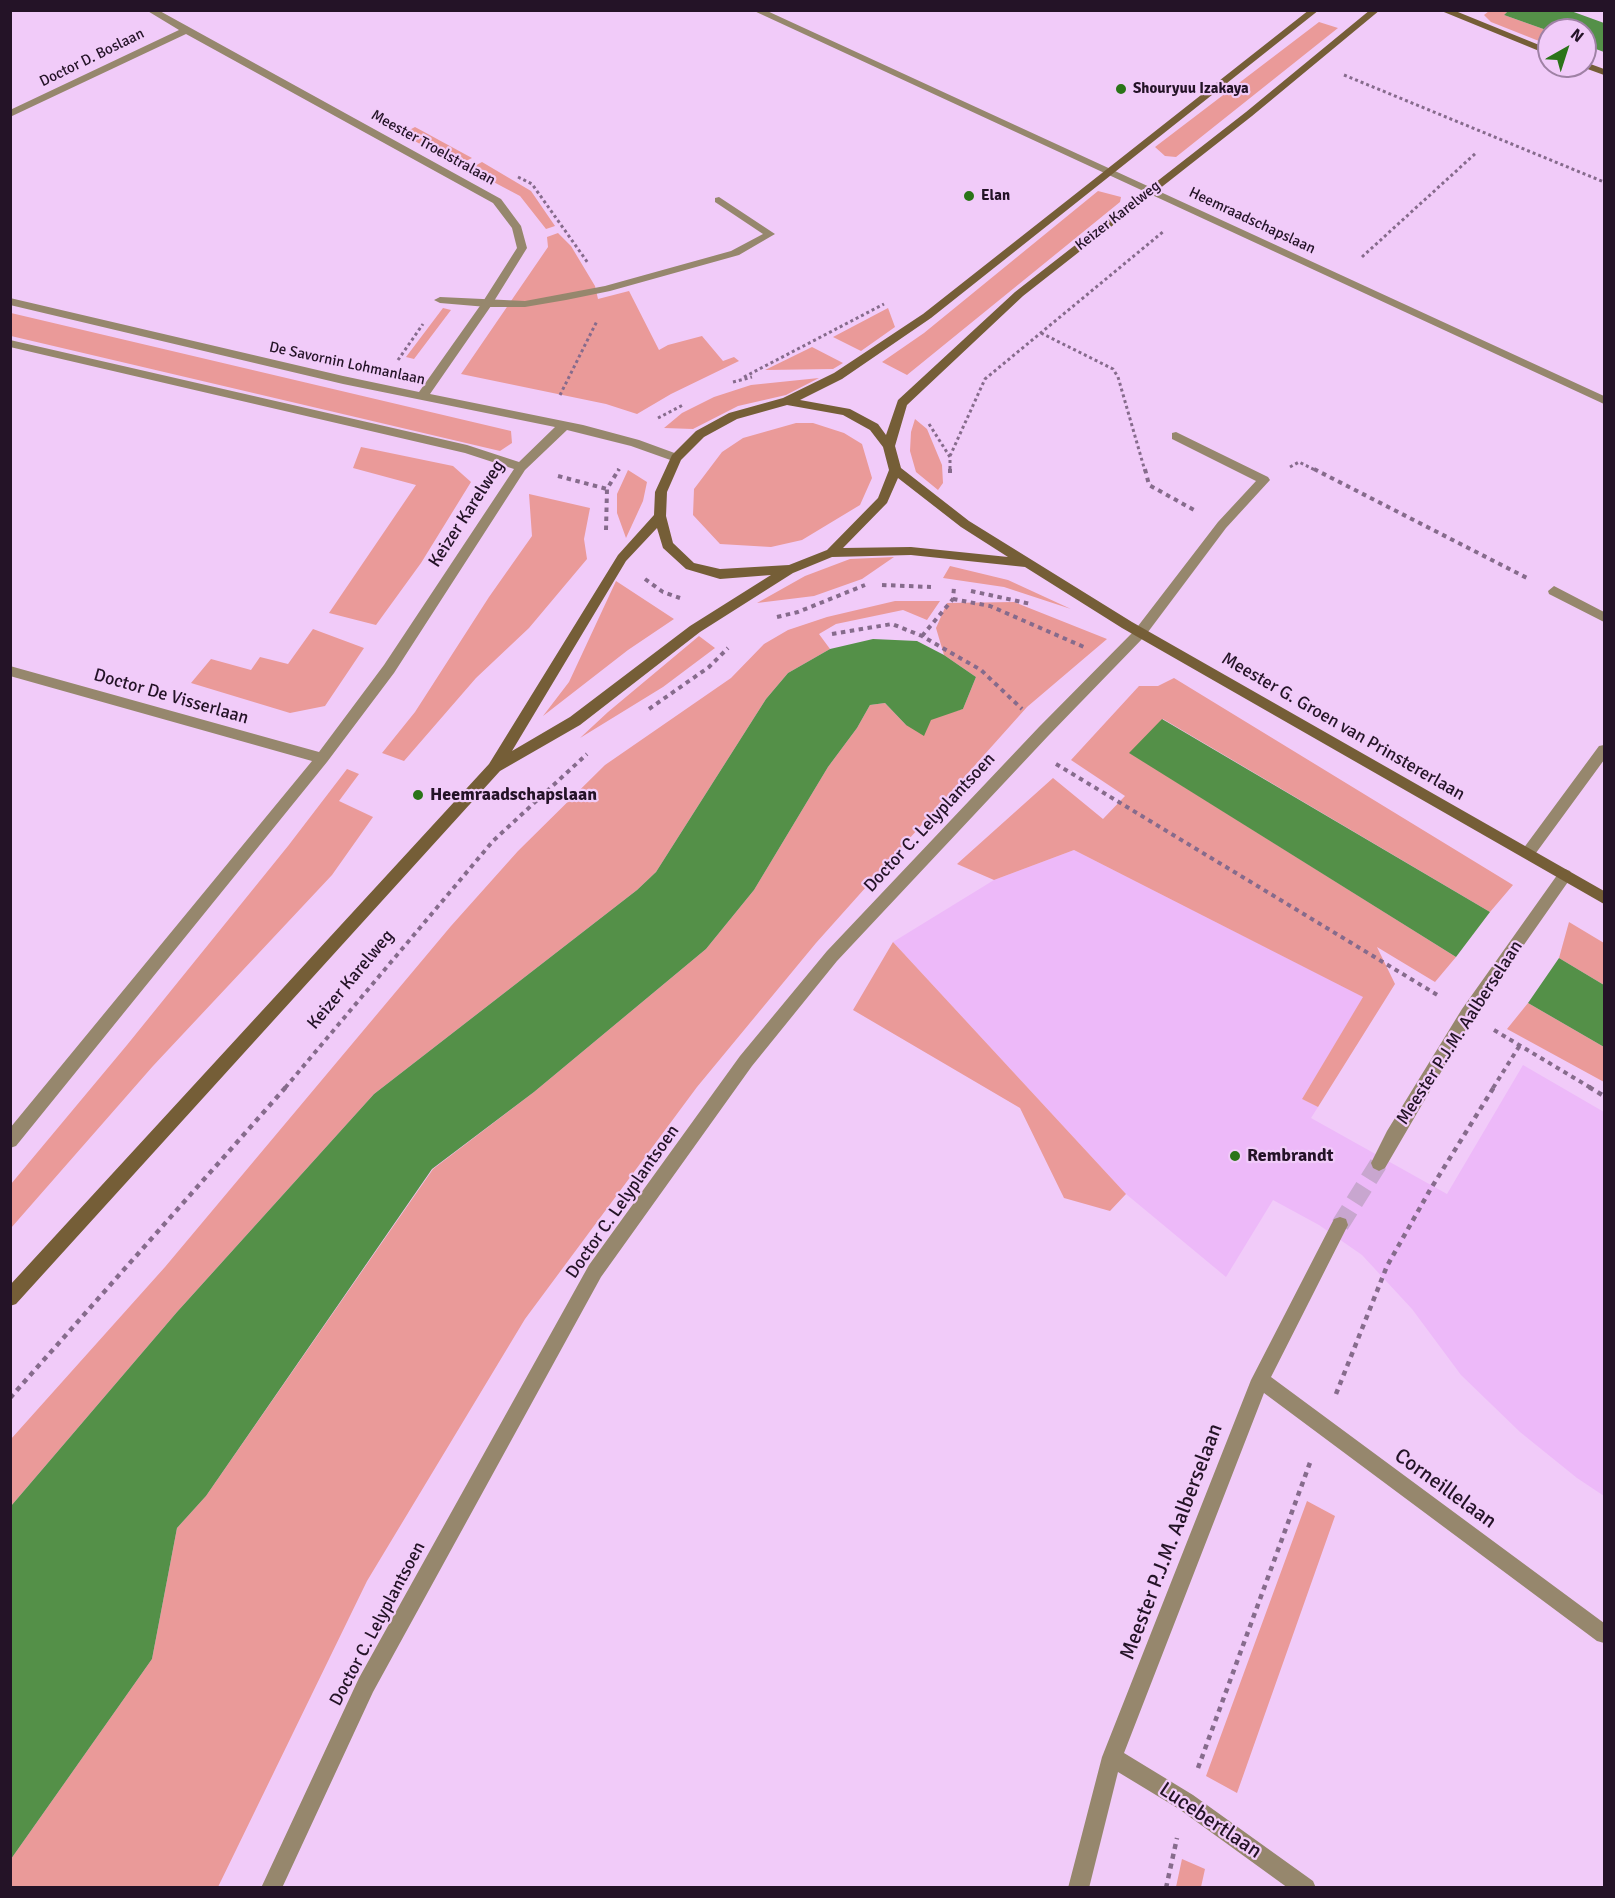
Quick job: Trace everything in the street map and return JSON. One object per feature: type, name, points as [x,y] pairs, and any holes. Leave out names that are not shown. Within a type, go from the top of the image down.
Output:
[{"type":"main road","points":[[787,401],[846,412],[874,427],[889,446],[895,470],[883,500],[831,553],[790,569],[720,574],[690,566],[668,546],[660,516],[661,492],[676,458],[700,434],[733,416],[787,401],[838,376],[927,316],[1107,172],[1316,10]]},
{"type":"main road","name":"Keizer Karelweg","points":[[889,446],[902,403],[1019,294],[1377,10]]},
{"type":"main road","points":[[1443,10],[1537,47]]},
{"type":"main road","name":"Meester G. Groen van Prinstererlaan","points":[[895,470],[965,524],[1140,633],[1605,898]]},
{"type":"main road","name":"Keizer Karelweg","points":[[10,1298],[494,768],[622,558],[660,516]]},
{"type":"main road","name":"Meester G. Groen van Prinstererlaan","points":[[831,553],[910,551],[1030,563]]},
{"type":"main road","name":"Keizer Karelweg","points":[[494,768],[575,721],[695,629],[790,569]]},
{"type":"street","name":"Meester Troelstralaan","points":[[150,10],[497,201],[517,228],[522,248],[487,304],[423,395]]},
{"type":"street","name":"Heemraadschapslaan","points":[[756,10],[1605,400]]},
{"type":"street","name":"Doctor D. Boslaan","points":[[10,114],[186,30]]},
{"type":"street","points":[[440,300],[525,304],[606,289],[735,253],[770,234],[719,200]]},
{"type":"street","name":"De Savornin Lohmanlaan","points":[[10,301],[379,388],[565,425],[635,443],[676,458]]},
{"type":"street","points":[[10,343],[467,449],[521,467]]},
{"type":"street","name":"Keizer Karelweg","points":[[10,1141],[322,758],[389,669],[521,467],[565,425]]},
{"type":"street","points":[[1140,633],[1222,525],[1264,480],[1176,436]]},
{"type":"street","points":[[1554,591],[1605,617]]},
{"type":"street","name":"Doctor C. Lelyplantsoen","points":[[271,1887],[366,1685],[595,1271],[747,1061],[832,956],[1044,731],[1140,633]]},
{"type":"street","name":"Doctor De Visserlaan","points":[[10,671],[322,758]]},
{"type":"street","points":[[1528,853],[1605,750]]},
{"type":"street","name":"Meester P.J.M. Aalberselaan","points":[[1379,1163],[1467,1014],[1565,875]]},
{"type":"street","name":"Meester P.J.M. Aalberselaan","points":[[1078,1887],[1112,1757],[1260,1380],[1340,1225]]},
{"type":"street","name":"Corneillelaan","points":[[1260,1380],[1605,1634]]},
{"type":"street","name":"Lucebertlaan","points":[[1112,1757],[1185,1802],[1306,1887]]},
{"type":"path","points":[[1340,74],[1605,182]]},
{"type":"path","points":[[1340,278],[1478,153]]},
{"type":"path","points":[[379,388],[440,300]]},
{"type":"path","points":[[1041,333],[1113,369],[1118,377],[1149,485],[1222,525]]},
{"type":"path","points":[[1264,480],[1299,462],[1554,591]]},
{"type":"path","points":[[521,467],[606,489]]},
{"type":"path","points":[[776,617],[798,612],[864,585],[935,587]]},
{"type":"path","points":[[945,587],[954,587],[1037,606]]},
{"type":"path","points":[[922,636],[952,599],[954,587]]},
{"type":"path","points":[[952,599],[990,606],[1113,660]]},
{"type":"path","points":[[832,634],[892,624],[922,636],[981,670],[1044,731]]},
{"type":"path","points":[[641,714],[710,667],[732,644]]},
{"type":"path","points":[[1028,748],[1605,1096]]},
{"type":"path","name":"Keizer Karelweg","points":[[10,1398],[302,1069],[492,841],[588,754]]},
{"type":"path","points":[[1166,1887],[1185,1802],[1323,1427],[1387,1266],[1430,1190],[1520,1045]]},
{"type":"shaded area","points":[[1489,11],[1508,11],[1504,15],[1537,27],[1537,40],[1491,22],[1484,15]]},
{"type":"shaded area","points":[[1508,11],[1571,11],[1590,18],[1537,18],[1537,27],[1504,15]]},
{"type":"shaded area","points":[[1597,20],[1604,23],[1604,52],[1597,49]]},
{"type":"shaded area","points":[[1319,22],[1338,28],[1176,157],[1165,156],[1155,147]]},
{"type":"shaded area","points":[[415,127],[472,158],[458,165],[402,134]]},
{"type":"shaded area","points":[[482,162],[531,191],[555,226],[546,229],[520,196],[469,169]]},
{"type":"shaded area","points":[[1098,191],[1121,197],[1120,202],[907,375],[882,362],[924,333]]},
{"type":"shaded area","points":[[558,233],[571,246],[595,286],[598,299],[629,291],[659,350],[668,345],[702,336],[723,361],[734,357],[739,361],[671,394],[637,414],[606,404],[461,374],[548,247],[547,237]]},
{"type":"shaded area","points":[[443,308],[451,310],[414,359],[406,357]]},
{"type":"shaded area","points":[[888,308],[895,327],[861,351],[833,337]]},
{"type":"shaded area","points":[[11,313],[511,431],[512,443],[500,451],[11,336]]},
{"type":"shaded area","points":[[812,347],[843,363],[833,369],[765,370]]},
{"type":"shaded area","points":[[819,378],[786,395],[738,406],[693,429],[664,428],[682,413],[714,397],[751,385]]},
{"type":"shaded area","points":[[915,419],[927,429],[942,465],[943,483],[938,490],[916,472],[910,451],[911,432]]},
{"type":"shaded area","points":[[796,423],[813,423],[844,433],[862,444],[872,478],[860,505],[802,540],[771,547],[720,544],[693,515],[694,489],[722,452],[743,438]]},
{"type":"shaded area","points":[[361,447],[453,466],[471,482],[421,563],[376,625],[329,613],[416,485],[353,468]]},
{"type":"shaded area","points":[[628,470],[647,482],[643,501],[626,538],[617,513],[617,494]]},
{"type":"shaded area","points":[[529,494],[590,508],[584,539],[587,559],[529,628],[476,678],[404,761],[382,753],[415,712],[489,597],[532,536]]},
{"type":"shaded area","points":[[894,557],[862,579],[814,596],[757,603],[805,576],[850,559]]},
{"type":"shaded area","points":[[950,566],[1008,580],[1071,609],[1004,587],[943,578]]},
{"type":"shaded area","points":[[616,581],[674,619],[628,650],[543,716],[569,682]]},
{"type":"shaded area","points":[[895,601],[940,601],[927,620],[903,610],[836,624],[819,634],[830,649],[788,673],[766,699],[656,872],[637,890],[374,1094],[177,1312],[11,1506],[11,1439],[165,1267],[451,926],[518,851],[605,765],[731,678],[764,644],[788,630],[827,617]]},
{"type":"shaded area","points":[[1014,602],[1107,639],[1027,707],[816,943],[697,1087],[525,1319],[367,1581],[218,1887],[11,1888],[11,1859],[152,1659],[177,1528],[206,1496],[433,1169],[534,1092],[706,949],[754,890],[828,767],[857,728],[870,705],[885,703],[906,725],[963,709],[976,677],[944,655],[936,628],[947,603]]},
{"type":"shaded area","points":[[313,629],[364,648],[325,706],[290,713],[191,683],[211,659],[251,670],[260,657],[288,664]]},
{"type":"shaded area","points":[[699,636],[715,648],[663,687],[580,738],[608,712]]},
{"type":"shaded area","points":[[873,639],[917,641],[944,655],[976,677],[963,709],[931,720],[924,736],[906,725],[885,703],[870,705],[857,728],[828,767],[754,890],[706,949],[534,1092],[432,1169],[206,1496],[177,1528],[152,1659],[11,1859],[11,1506],[177,1312],[374,1094],[637,890],[656,872],[766,699],[788,673],[830,649]]},
{"type":"shaded area","points":[[1174,678],[1513,885],[1490,912],[1163,719],[1130,753],[1456,957],[1435,982],[1377,947],[1395,984],[1318,1107],[1302,1099],[1363,997],[1074,850],[994,880],[957,864],[1053,778],[1103,819],[1125,796],[1071,760],[1139,686],[1158,686]]},
{"type":"shaded area","points":[[1162,719],[1490,912],[1456,957],[1129,753]]},
{"type":"shaded area","points":[[347,769],[359,774],[339,801],[373,817],[332,875],[153,1066],[11,1228],[11,1184],[127,1045],[288,846]]},
{"type":"shaded area","name":"Rembrandt","points":[[1074,850],[1364,997],[1302,1099],[1318,1107],[1311,1118],[1447,1194],[1523,1065],[1604,1112],[1604,1496],[1577,1478],[1520,1432],[1461,1375],[1412,1309],[1362,1255],[1319,1225],[1273,1200],[1226,1277],[1126,1194],[893,942],[994,880]]},
{"type":"shaded area","points":[[1569,922],[1604,943],[1604,985],[1559,958]]},
{"type":"shaded area","points":[[893,942],[1126,1194],[1110,1211],[1064,1198],[1020,1108],[853,1010]]},
{"type":"shaded area","points":[[1559,958],[1604,985],[1604,1047],[1528,1003]]},
{"type":"shaded area","points":[[1528,1003],[1604,1047],[1604,1082],[1507,1029]]},
{"type":"shaded area","points":[[1307,1501],[1335,1516],[1237,1793],[1206,1776]]},
{"type":"shaded area","points":[[1182,1859],[1205,1869],[1201,1887],[1176,1887]]},
{"type":"tunnel","points":[[1340,1225],[1379,1163]]},
{"type":"place","name":"Shouryuu Izakaya","points":[[1121,89]]},
{"type":"place","name":"Elan","points":[[969,196]]},
{"type":"place","name":"Heemraadschapslaan","points":[[418,795]]},
{"type":"place","name":"Rembrandt","points":[[1235,1156]]}]
